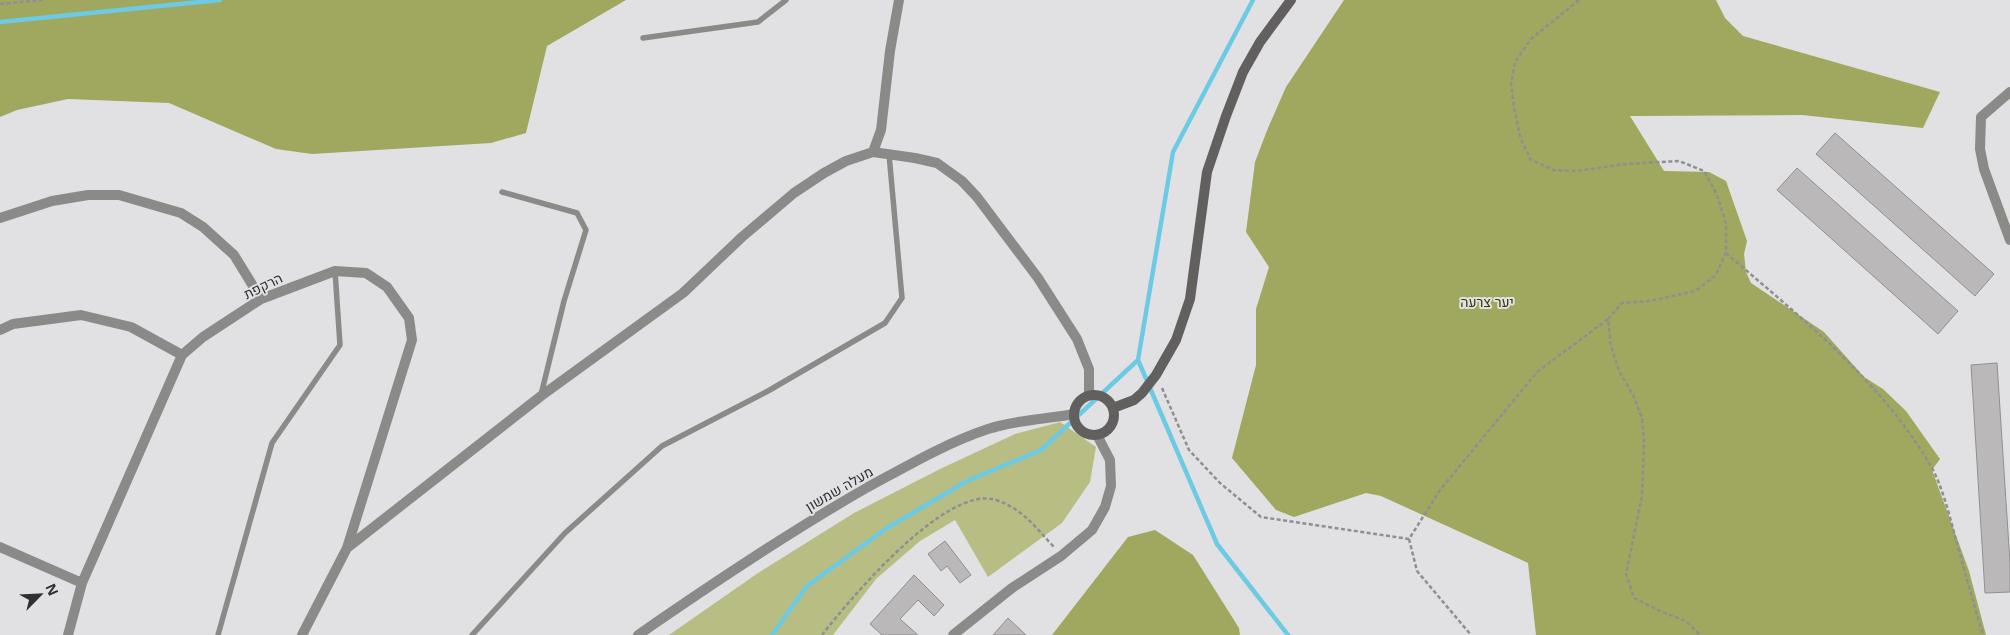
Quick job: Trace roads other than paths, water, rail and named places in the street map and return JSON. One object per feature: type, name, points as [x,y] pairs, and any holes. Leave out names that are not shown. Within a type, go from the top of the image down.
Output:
[{"type":"main road","points":[[1113,408],[1134,400],[1156,375],[1176,340],[1190,299],[1207,172],[1243,72],[1260,42],[1291,0]]},
{"type":"main road","points":[[1089,395],[1104,397],[1113,408],[1114,420],[1112,425],[1108,430],[1097,435],[1081,430],[1075,420],[1074,414],[1078,402],[1089,395]]},
{"type":"street","points":[[873,152],[881,130],[890,51],[899,0]]},
{"type":"street","points":[[2010,92],[1981,117],[1980,149],[1984,169],[2010,240]]},
{"type":"street","points":[[302,635],[347,548],[541,396],[683,293],[742,237],[794,193],[846,161],[873,152],[937,163],[962,181],[977,197],[1038,278],[1077,339],[1089,369],[1089,395]]},
{"type":"street","points":[[0,218],[52,200],[88,195],[119,195],[181,213],[203,227],[234,255],[261,299]]},
{"type":"street","name":"הרקפת","points":[[68,635],[82,583],[182,355],[203,337],[261,299],[335,271],[366,273],[387,287],[409,318],[412,340],[347,548]]},
{"type":"street","points":[[0,330],[13,324],[81,316],[131,327],[182,355]]},
{"type":"street","name":"מעלה שמשון","points":[[638,635],[778,541],[842,502],[929,454],[990,428],[1026,420],[1074,414]]},
{"type":"street","points":[[953,635],[1012,588],[1061,556],[1092,530],[1105,507],[1110,486],[1110,460],[1097,435]]},
{"type":"street","points":[[0,547],[82,583]]},
{"type":"lane","points":[[643,38],[758,22],[786,0]]},
{"type":"lane","points":[[472,635],[565,533],[662,446],[768,390],[885,323],[902,298],[889,154]]},
{"type":"lane","points":[[502,192],[577,213],[586,230],[564,301],[541,396]]},
{"type":"lane","points":[[218,635],[272,443],[340,345],[335,271]]},
{"type":"waterway","points":[[0,22],[220,0]]},
{"type":"waterway","points":[[772,635],[807,586],[887,528],[967,481],[1041,450],[1138,360],[1173,152],[1253,0]]},
{"type":"waterway","points":[[1138,360],[1217,544],[1288,635]]},
{"type":"park label","name":"יער צרעה","points":[[1487,302]]}]
